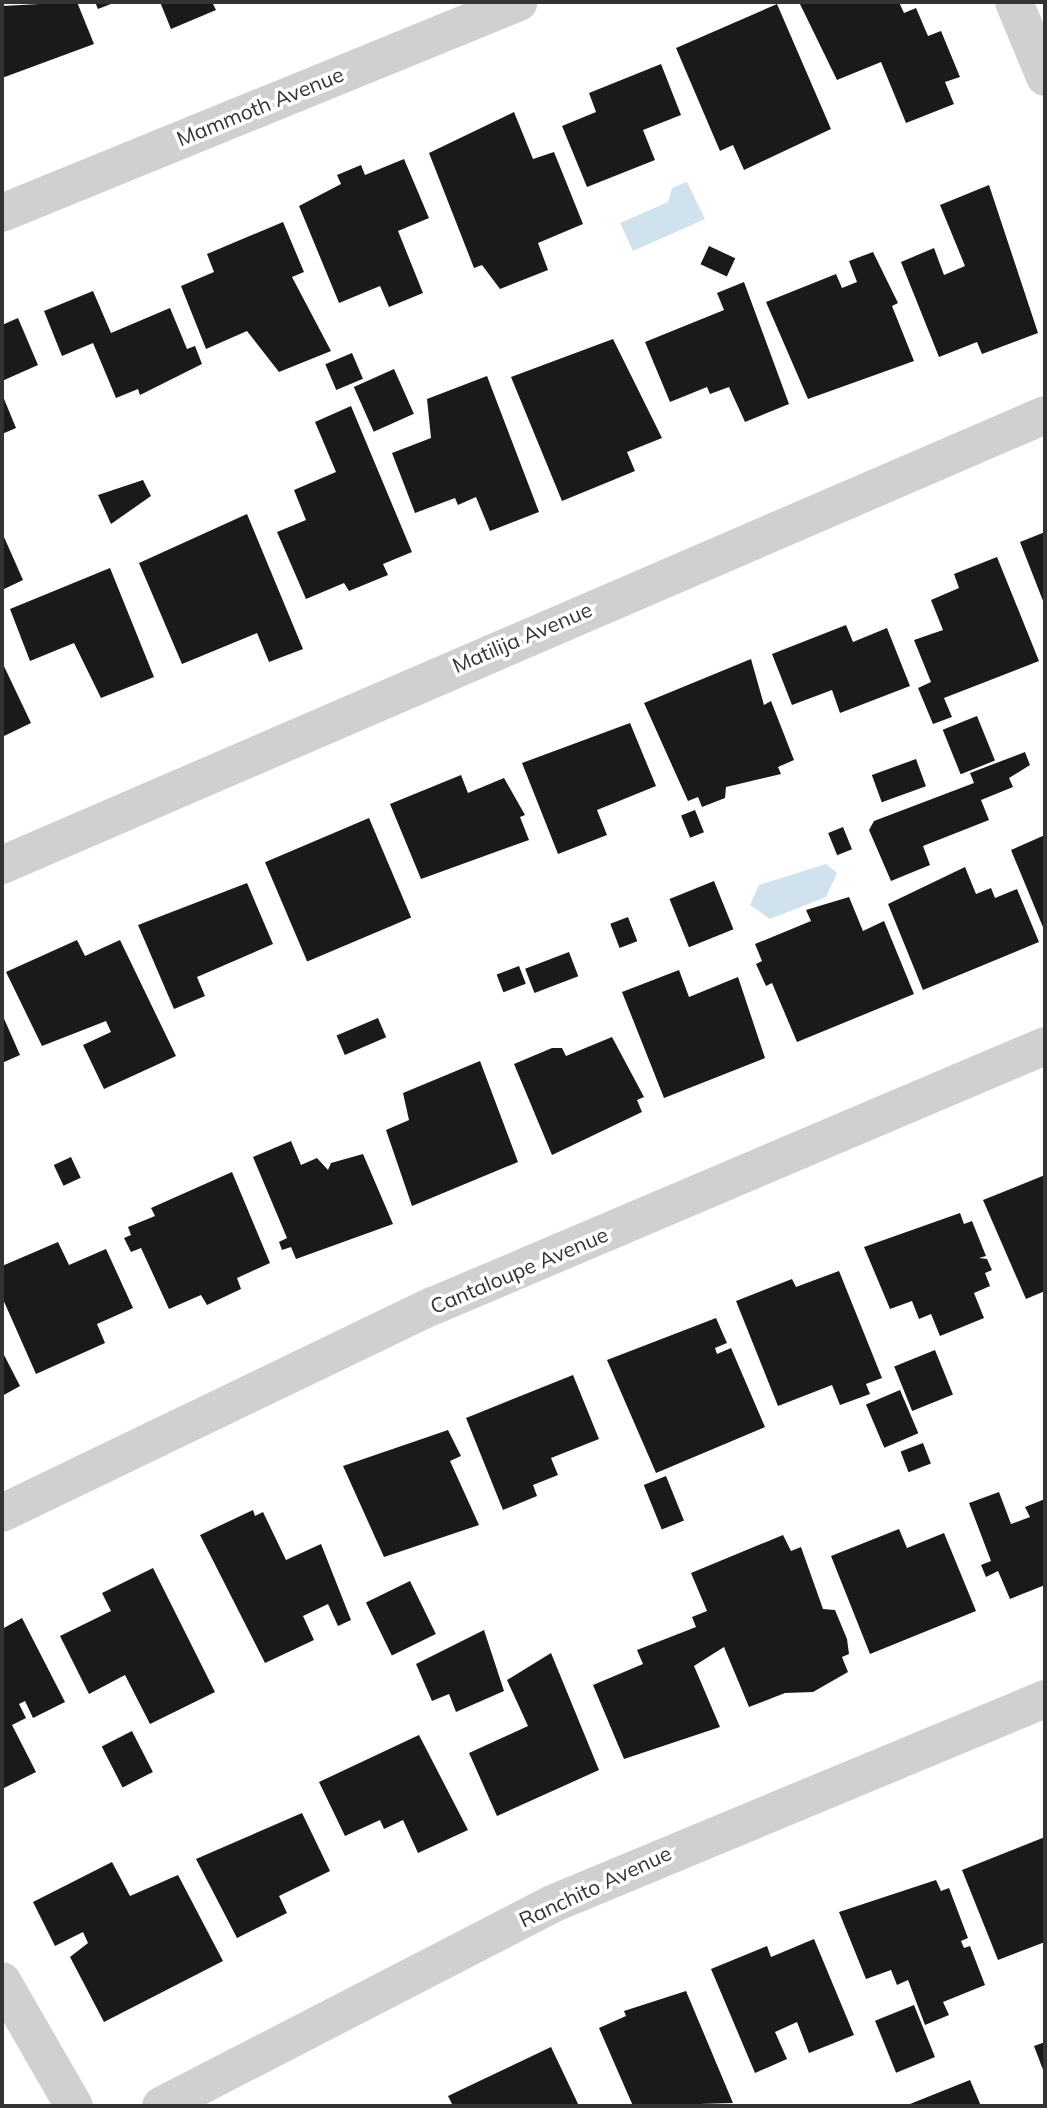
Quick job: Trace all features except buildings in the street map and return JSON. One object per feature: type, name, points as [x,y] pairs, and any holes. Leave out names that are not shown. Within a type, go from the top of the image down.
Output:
[{"type":"street","name":"Mammoth Avenue","points":[[2,213],[519,2]]},
{"type":"street","points":[[1014,2],[1045,77]]},
{"type":"street","name":"Matilija Avenue","points":[[2,865],[1045,415]]},
{"type":"street","name":"Cantaloupe Avenue","points":[[2,1513],[433,1306],[1045,1046]]},
{"type":"street","name":"Ranchito Avenue","points":[[160,2106],[552,1904],[1045,1699]]},
{"type":"street","points":[[2,1981],[74,2106]]},
{"type":"water","points":[[687,182],[705,219],[633,251],[620,223],[668,202],[672,188]]},
{"type":"water","points":[[826,864],[837,873],[826,897],[770,919],[750,905],[759,885]]}]
